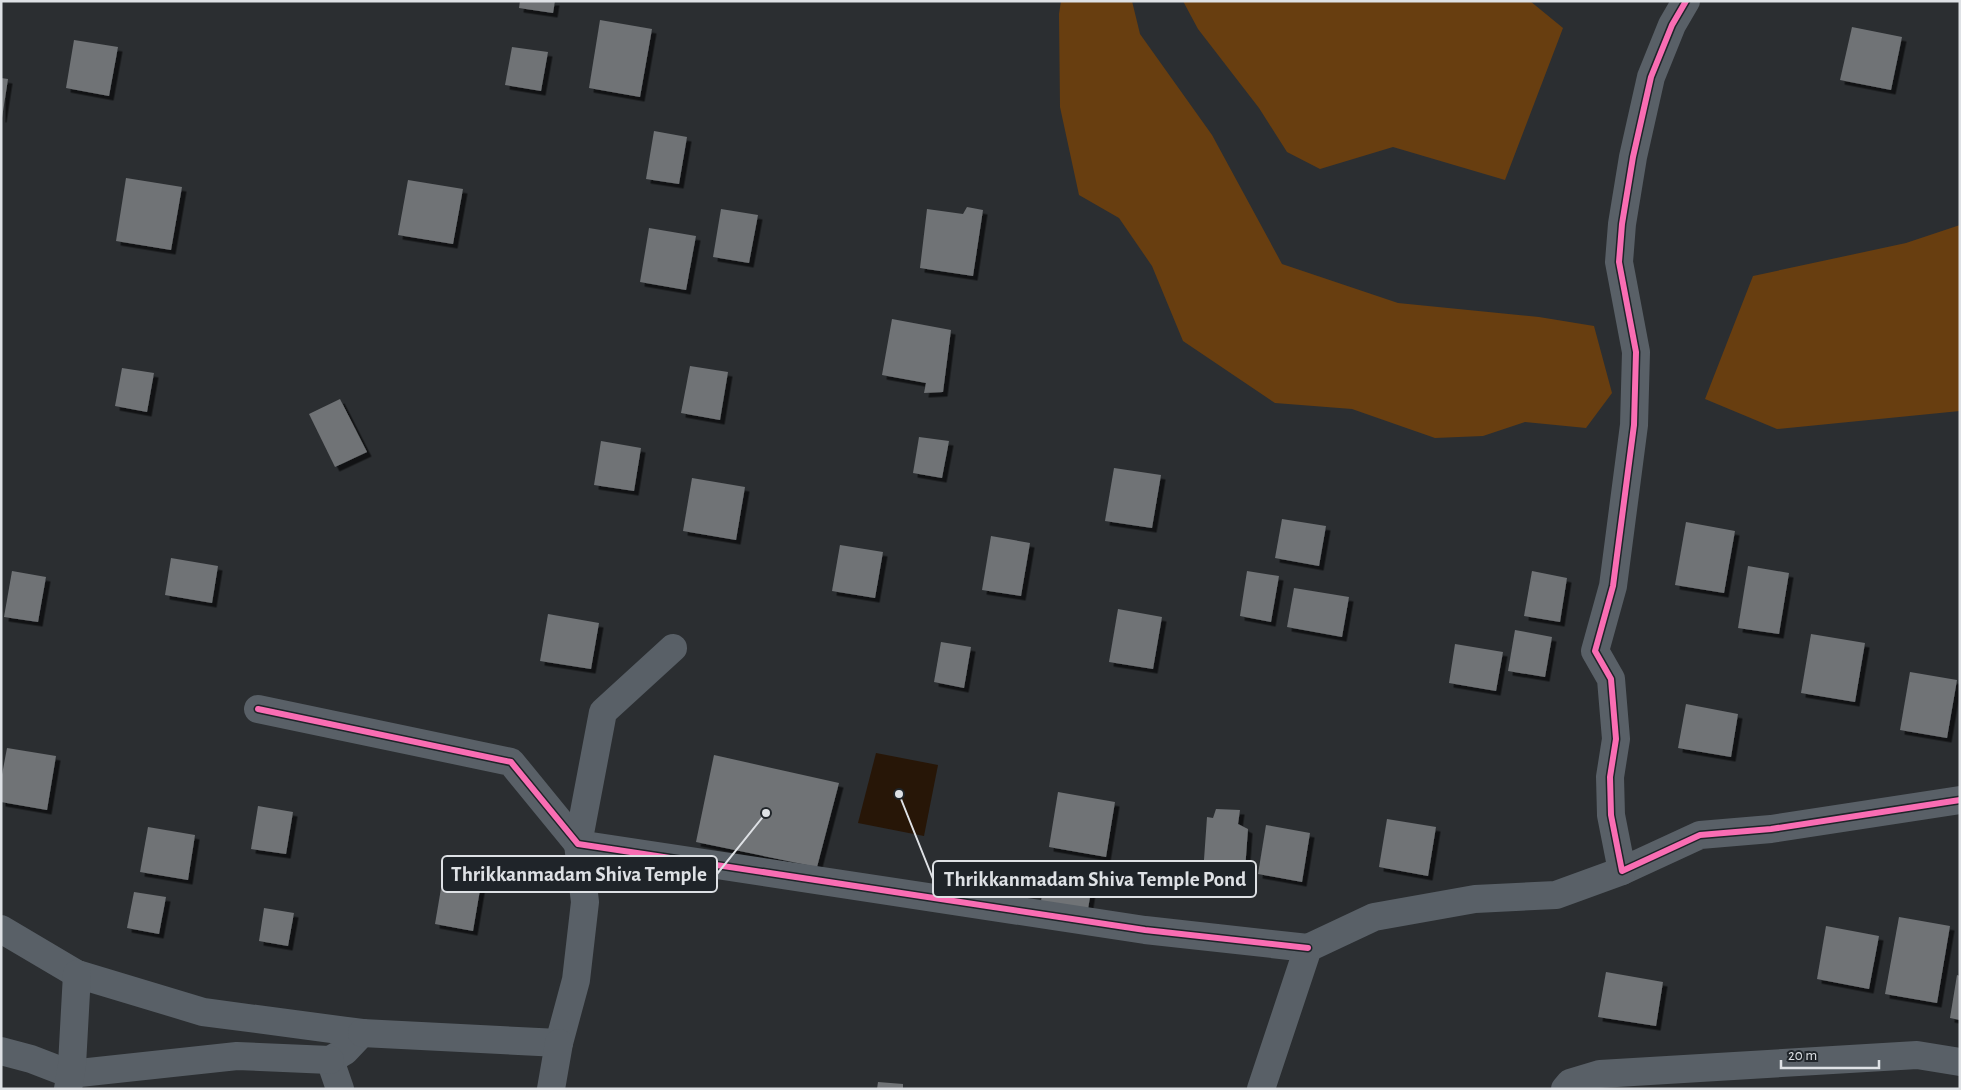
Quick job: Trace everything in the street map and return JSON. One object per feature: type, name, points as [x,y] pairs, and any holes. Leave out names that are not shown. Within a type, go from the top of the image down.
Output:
[{"type":"street","points":[[1622,871],[1611,815],[1610,778],[1616,739],[1611,679],[1595,651],[1613,586],[1634,425],[1636,352],[1619,262],[1620,243],[1633,157],[1651,77],[1672,25],[1686,1]]},
{"type":"street","points":[[551,1089],[559,1043],[576,980],[585,902],[578,844],[603,712],[673,648]]},
{"type":"street","points":[[258,710],[511,762],[578,844],[1145,930],[1308,948],[1374,917],[1475,899],[1556,895],[1622,871],[1700,835],[1771,829],[1960,800]]},
{"type":"street","points":[[1,929],[77,974],[203,1012],[362,1034],[559,1043]]},
{"type":"street","points":[[1261,1089],[1308,948]]},
{"type":"street","points":[[69,1081],[77,974]]},
{"type":"street","points":[[1,1051],[31,1058],[69,1081],[237,1056],[330,1060],[345,1050],[362,1034]]},
{"type":"street","points":[[1565,1089],[1570,1083],[1600,1074],[1918,1055],[1960,1062]]},
{"type":"street","points":[[330,1060],[340,1089]]},
{"type":"shaded area","points":[[1061,1],[1132,1],[1140,34],[1212,135],[1282,264],[1398,303],[1539,317],[1594,326],[1612,393],[1586,428],[1525,422],[1483,436],[1435,438],[1352,409],[1275,403],[1183,341],[1152,266],[1119,218],[1079,195],[1060,107],[1059,14]]},
{"type":"shaded area","points":[[1183,1],[1530,1],[1563,28],[1505,180],[1393,147],[1320,169],[1287,152],[1259,108],[1198,29]]},
{"type":"shaded area","points":[[1960,225],[1960,411],[1777,429],[1705,399],[1753,276],[1906,243]]},
{"type":"shaded area","points":[[876,753],[938,765],[924,836],[858,823]]},
{"type":"building","points":[[520,1],[555,1],[553,13],[519,8]]},
{"type":"building","points":[[600,20],[652,29],[640,97],[589,88]]},
{"type":"building","points":[[1852,27],[1902,37],[1891,90],[1840,80]]},
{"type":"building","points":[[74,40],[118,47],[109,96],[66,88]]},
{"type":"building","points":[[512,47],[548,52],[541,91],[505,85]]},
{"type":"building","points":[[1,78],[8,79],[2,118],[1,118]]},
{"type":"building","points":[[654,131],[687,137],[679,184],[646,179]]},
{"type":"building","points":[[126,178],[182,187],[171,250],[116,241]]},
{"type":"building","points":[[408,180],[463,189],[453,244],[398,235]]},
{"type":"building","points":[[967,207],[983,210],[973,276],[920,268],[927,209],[963,214]]},
{"type":"building","points":[[721,209],[758,215],[749,263],[713,257]]},
{"type":"building","points":[[649,228],[696,236],[686,290],[640,282]]},
{"type":"building","points":[[892,319],[951,330],[943,392],[924,393],[926,383],[882,375]]},
{"type":"building","points":[[690,366],[728,372],[720,420],[681,413]]},
{"type":"building","points":[[122,368],[154,373],[147,412],[115,406]]},
{"type":"building","points":[[340,399],[367,452],[335,467],[309,414]]},
{"type":"building","points":[[919,437],[949,441],[942,478],[913,473]]},
{"type":"building","points":[[601,441],[641,448],[634,491],[594,485]]},
{"type":"building","points":[[1114,468],[1161,475],[1152,528],[1105,521]]},
{"type":"building","points":[[692,478],[745,487],[736,540],[683,531]]},
{"type":"building","points":[[1282,519],[1326,526],[1319,566],[1275,558]]},
{"type":"building","points":[[1686,522],[1735,531],[1724,593],[1675,585]]},
{"type":"building","points":[[991,536],[1030,543],[1021,596],[982,590]]},
{"type":"building","points":[[840,545],[883,552],[875,598],[832,591]]},
{"type":"building","points":[[171,558],[218,566],[212,603],[165,595]]},
{"type":"building","points":[[1748,566],[1789,573],[1779,634],[1738,628]]},
{"type":"building","points":[[12,571],[46,577],[38,622],[4,617]]},
{"type":"building","points":[[1247,571],[1279,576],[1271,622],[1240,616]]},
{"type":"building","points":[[1532,571],[1567,578],[1560,622],[1524,616]]},
{"type":"building","points":[[1294,588],[1349,597],[1342,637],[1287,627]]},
{"type":"building","points":[[1118,609],[1162,617],[1153,669],[1109,662]]},
{"type":"building","points":[[548,614],[599,623],[591,669],[540,661]]},
{"type":"building","points":[[1515,630],[1552,637],[1545,677],[1508,671]]},
{"type":"building","points":[[1811,634],[1865,643],[1855,702],[1801,693]]},
{"type":"building","points":[[941,642],[971,647],[964,688],[934,682]]},
{"type":"building","points":[[1455,644],[1503,652],[1496,691],[1449,683]]},
{"type":"building","points":[[1910,672],[1957,680],[1947,738],[1900,730]]},
{"type":"building","points":[[1686,704],[1738,714],[1731,757],[1678,748]]},
{"type":"building","points":[[7,748],[56,756],[47,810],[1,802],[1,780]]},
{"type":"building","points":[[714,755],[839,783],[817,867],[696,842]]},
{"type":"building","points":[[1058,792],[1115,802],[1106,857],[1049,847]]},
{"type":"building","points":[[258,806],[293,812],[286,854],[251,849]]},
{"type":"building","points":[[1216,809],[1240,810],[1238,824],[1248,829],[1245,870],[1236,870],[1234,879],[1212,881],[1211,875],[1203,874],[1207,817],[1213,818]]},
{"type":"building","points":[[1387,819],[1436,827],[1428,876],[1379,867]]},
{"type":"building","points":[[1266,825],[1310,833],[1302,882],[1258,874]]},
{"type":"building","points":[[148,827],[195,835],[188,880],[140,872]]},
{"type":"building","points":[[445,865],[483,872],[473,931],[435,924]]},
{"type":"building","points":[[1046,871],[1093,879],[1088,909],[1041,901]]},
{"type":"building","points":[[134,892],[166,897],[159,934],[127,928]]},
{"type":"building","points":[[264,908],[294,913],[288,946],[259,941]]},
{"type":"building","points":[[1899,917],[1950,926],[1937,1003],[1885,994]]},
{"type":"building","points":[[1826,926],[1879,936],[1869,989],[1817,979]]},
{"type":"building","points":[[1606,972],[1663,982],[1656,1026],[1598,1017]]},
{"type":"building","points":[[1957,975],[1960,976],[1960,1020],[1950,1018]]},
{"type":"building","points":[[878,1082],[903,1084],[903,1089],[877,1089]]},
{"type":"cycle path","points":[[1686,1],[1672,25],[1651,77],[1633,157],[1622,224],[1619,262],[1636,352],[1634,425],[1613,586],[1595,651],[1611,679],[1616,739],[1610,777],[1611,815],[1622,871],[1700,835],[1771,829],[1960,800]]},
{"type":"cycle path","points":[[258,709],[511,762],[578,844],[1145,930],[1308,948]]},
{"type":"place","name":"Thrikkanmadam Shiva Temple Pond","points":[[899,794]]},
{"type":"place","name":"Thrikkanmadam Shiva Temple","points":[[766,813]]}]
